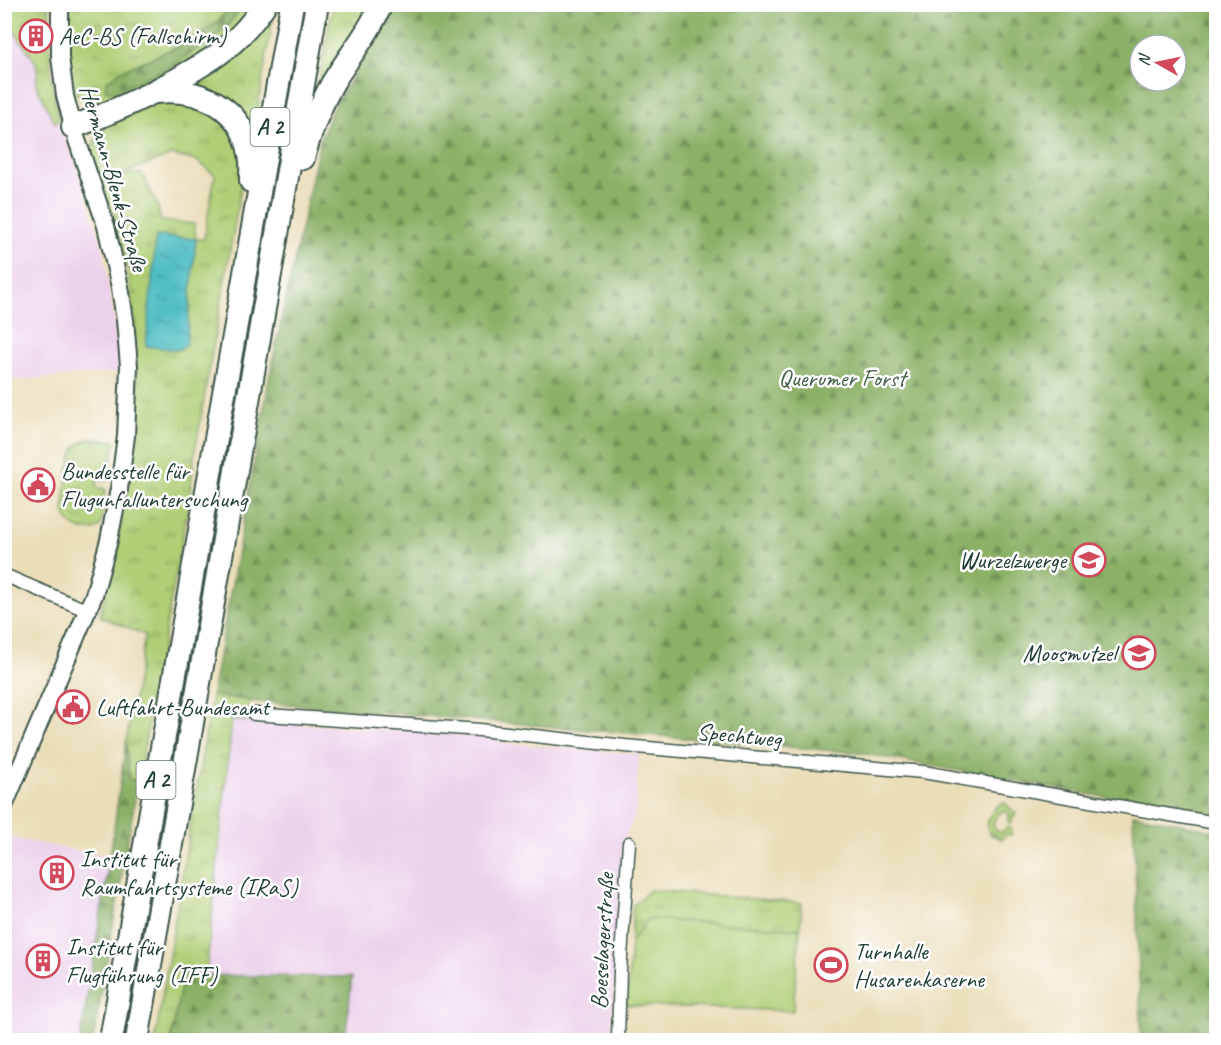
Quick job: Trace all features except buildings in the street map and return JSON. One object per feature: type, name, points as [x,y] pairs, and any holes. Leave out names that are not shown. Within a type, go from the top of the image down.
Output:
[{"type":"highway","points":[[73,127],[152,93],[205,64],[247,28],[265,4]]},
{"type":"highway","name":"A 2","points":[[111,1041],[292,4]]},
{"type":"highway","name":"A 2","points":[[137,1041],[317,4]]},
{"type":"highway","points":[[279,224],[296,190],[307,144],[321,106],[332,84],[371,26],[381,4]]},
{"type":"highway","points":[[152,93],[172,91],[202,96],[228,111],[240,126],[248,144],[251,163],[249,249]]},
{"type":"street","name":"Hermann-Blenk-Straße","points":[[4,806],[94,595],[119,489],[126,436],[129,366],[123,306],[112,248],[73,127],[63,83],[59,43],[60,4]]},
{"type":"street","points":[[4,575],[88,611]]},
{"type":"street","name":"Spechtweg","points":[[254,714],[480,730],[625,746],[924,772],[1216,824]]},
{"type":"street","name":"Boeselagerstraße","points":[[618,1041],[620,971],[629,843]]},
{"type":"shaded area","points":[[5,5],[49,5],[51,67],[56,105],[103,248],[120,372],[5,381]]},
{"type":"shaded area","points":[[232,720],[477,735],[514,744],[639,754],[635,816],[623,842],[611,1040],[345,1040],[351,977],[207,976]]},
{"type":"shaded area","points":[[6,837],[110,857],[80,1040],[5,1040],[4,840]]},
{"type":"green space","points":[[232,4],[243,5],[228,26],[210,41],[171,67],[113,92],[105,90],[106,82],[121,71],[180,46],[215,24]]},
{"type":"green space","points":[[4,5],[49,5],[52,77],[59,120],[55,123],[37,87],[36,63],[5,18]]},
{"type":"green space","points":[[70,5],[232,5],[224,16],[198,36],[121,71],[113,92],[171,67],[210,41],[243,5],[275,5],[252,142],[245,164],[195,451],[189,502],[138,781],[129,779],[126,742],[145,635],[100,616],[121,526],[138,410],[135,326],[128,272],[115,219],[91,154],[95,140],[105,129],[94,102],[83,100],[76,92],[71,79],[68,63]],"holes":[[[172,155],[197,161],[215,175],[204,239],[196,239],[194,224],[161,221],[158,207],[142,173],[116,176]]]},
{"type":"green space","points":[[333,5],[371,5],[314,108]]},
{"type":"green space","name":"Querumer Forst","points":[[394,5],[1216,5],[1216,817],[860,753],[250,701],[212,695],[270,374],[320,141],[332,110]]},
{"type":"green space","points":[[91,439],[116,441],[106,481],[97,480],[96,487],[105,489],[101,524],[99,528],[93,530],[82,530],[68,521],[65,516],[64,502],[73,453],[80,443]]},
{"type":"green space","points":[[212,695],[250,701],[248,721],[232,720],[206,976],[183,976],[171,1040],[155,1040]]},
{"type":"green space","points":[[126,742],[129,779],[138,781],[93,1040],[80,1040],[110,857]]},
{"type":"green space","points":[[1004,802],[1016,814],[1011,824],[1008,822],[1009,814],[1005,811],[995,818],[993,825],[996,830],[1002,831],[1008,827],[1011,829],[1011,835],[1007,834],[1002,839],[990,834],[987,826],[992,812]]},
{"type":"green space","points":[[1133,814],[1216,831],[1216,1040],[1140,1040]]},
{"type":"green space","points":[[650,890],[802,903],[800,929],[648,919],[631,941],[633,905]]},
{"type":"green space","points":[[648,919],[800,929],[793,1011],[627,1005],[631,941]]},
{"type":"green space","points":[[183,975],[352,977],[345,1040],[171,1040]]},
{"type":"water","points":[[156,236],[196,239],[186,345],[178,350],[146,346]]},
{"type":"place","name":"AeC-BS (Fallschirm)","points":[[36,36]]},
{"type":"place","name":"Bundesstelle für Flugunfalluntersuchung","points":[[38,485]]},
{"type":"place","name":"Wurzelzwerge","points":[[1089,560]]},
{"type":"place","name":"Moosmutzel","points":[[1139,653]]},
{"type":"place","name":"Luftfahrt-Bundesamt","points":[[73,707]]},
{"type":"place","name":"Institut für Raumfahrtsysteme (IRaS)","points":[[57,873]]},
{"type":"place","name":"Institut für Flugführung (IFF)","points":[[43,961]]},
{"type":"place","name":"Turnhalle Husarenkaserne","points":[[831,965]]}]
